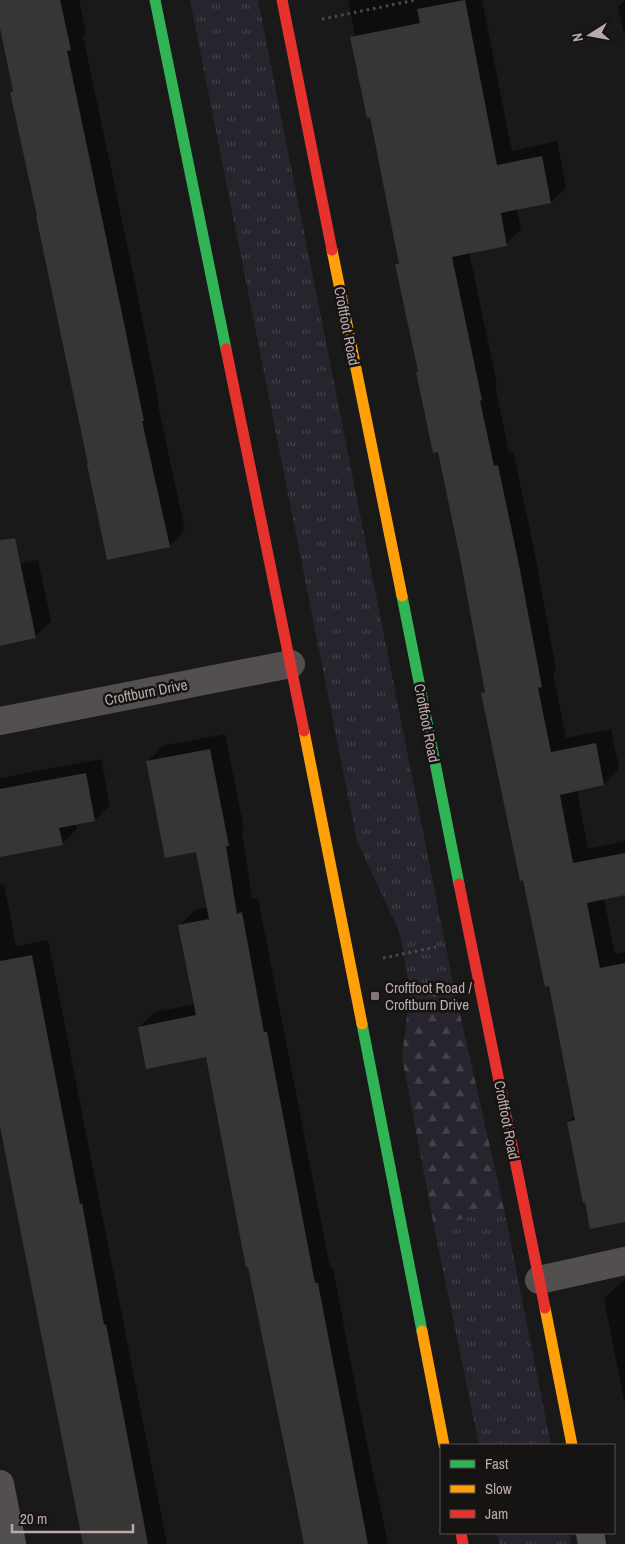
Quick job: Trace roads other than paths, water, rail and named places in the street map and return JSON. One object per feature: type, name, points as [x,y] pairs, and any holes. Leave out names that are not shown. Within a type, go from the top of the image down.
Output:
[{"type":"street","points":[[155,0],[291,664],[444,1444]]},
{"type":"street","name":"Croftfoot Road","points":[[282,0],[572,1444]]},
{"type":"street","name":"Croftburn Drive","points":[[0,721],[291,664]]},
{"type":"street","points":[[539,1280],[625,1260]]},
{"type":"street","points":[[0,1484],[12,1544]]},
{"type":"place","name":"Croftfoot Road / Croftburn Drive","points":[[375,996]]}]
